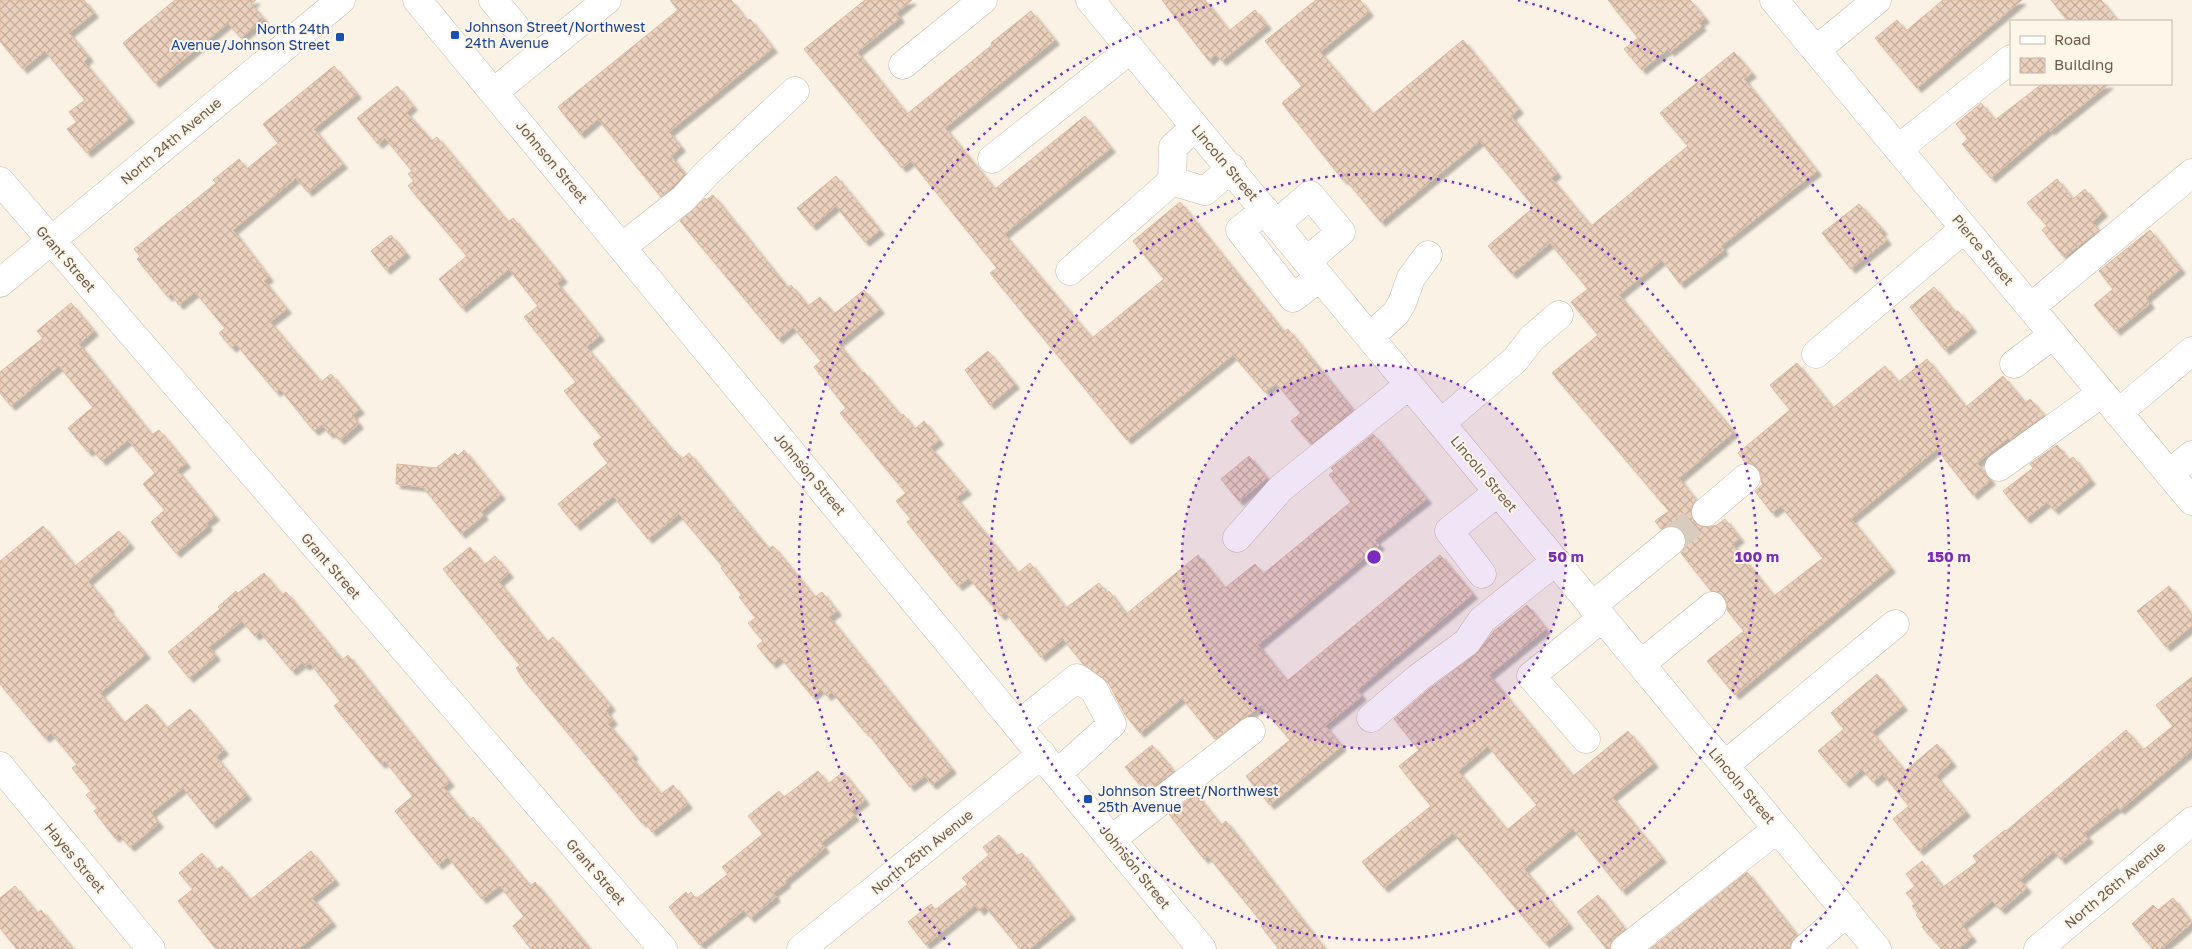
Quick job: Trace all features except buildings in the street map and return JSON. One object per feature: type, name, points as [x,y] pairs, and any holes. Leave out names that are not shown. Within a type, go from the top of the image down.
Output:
[{"type":"street","name":"North 24th Avenue","points":[[0,282],[341,0]]},
{"type":"street","name":"Johnson Street","points":[[417,0],[1202,949]]},
{"type":"street","points":[[493,0],[515,26]]},
{"type":"street","points":[[494,92],[607,0]]},
{"type":"street","points":[[903,65],[983,0]]},
{"type":"street","name":"Lincoln Street","points":[[1090,0],[1195,127],[1232,168],[1270,217],[1877,949]]},
{"type":"street","name":"Pierce Street","points":[[1774,0],[2192,501]]},
{"type":"street","points":[[1816,50],[1877,0]]},
{"type":"street","points":[[992,159],[1131,49]]},
{"type":"street","points":[[1898,149],[2010,60]]},
{"type":"street","points":[[622,247],[683,199],[708,172],[795,91]]},
{"type":"street","points":[[1070,271],[1172,181],[1173,147],[1195,127]]},
{"type":"street","points":[[1172,181],[1204,191],[1232,168]]},
{"type":"street","points":[[2031,307],[2192,173]]},
{"type":"street","name":"Grant Street","points":[[0,181],[663,949]]},
{"type":"street","points":[[1310,195],[1341,232],[1313,269],[1293,298],[1240,230],[1270,217],[1310,195]]},
{"type":"street","points":[[1816,354],[1964,229]]},
{"type":"street","points":[[1370,337],[1396,313],[1402,303],[1411,278],[1428,255]]},
{"type":"street","points":[[1441,423],[1515,360],[1532,338],[1559,315]]},
{"type":"street","points":[[2014,364],[2053,335]]},
{"type":"street","points":[[1999,467],[2110,403],[2192,351]]},
{"type":"street","points":[[1237,538],[1281,488],[1410,385]]},
{"type":"street","points":[[2169,474],[2192,456]]},
{"type":"street","points":[[1706,512],[1746,478]]},
{"type":"street","points":[[1482,574],[1449,531],[1498,492]]},
{"type":"street","points":[[1586,739],[1531,676],[1671,541]]},
{"type":"street","points":[[1371,718],[1418,678],[1467,642],[1482,620],[1556,561]]},
{"type":"street","points":[[1641,664],[1712,606]]},
{"type":"street","points":[[1725,765],[1895,624]]},
{"type":"street","name":"North 25th Avenue","points":[[801,949],[1050,764],[1112,724],[1094,690],[1077,678],[1018,725]]},
{"type":"street","points":[[1112,839],[1251,731]]},
{"type":"street","name":"Hayes Street","points":[[0,766],[151,949]]},
{"type":"street","name":"North 26th Avenue","points":[[2038,949],[2192,821]]},
{"type":"street","points":[[1625,949],[1777,829]]},
{"type":"street","points":[[1804,949],[1847,912]]},
{"type":"tunnel","points":[[1671,541],[1706,512]]},
{"type":"place","name":"Johnson Street/Northwest 24th Avenue","points":[[455,35]]},
{"type":"place","name":"North 24th Avenue/Johnson Street","points":[[340,37]]},
{"type":"place","name":"Johnson Street/Northwest 25th Avenue","points":[[1088,799]]}]
